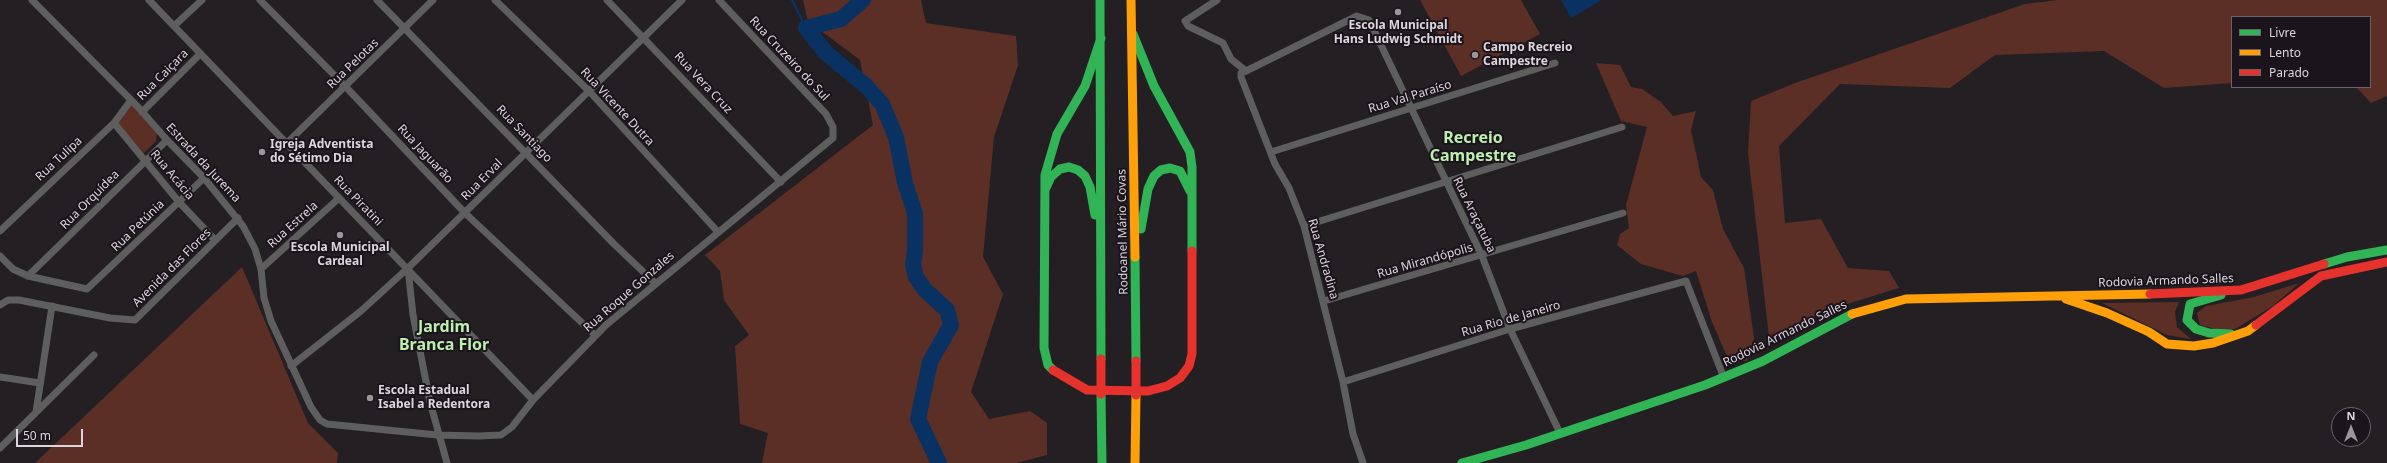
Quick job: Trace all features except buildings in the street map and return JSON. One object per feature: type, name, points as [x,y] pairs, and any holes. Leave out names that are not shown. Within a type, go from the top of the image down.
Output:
[{"type":"main road","name":"Rodoanel Mário Covas","points":[[1100,0],[1102,463]]},
{"type":"main road","name":"Rodoanel Mário Covas","points":[[1131,0],[1136,260],[1135,463]]},
{"type":"main road","points":[[1101,38],[1084,86],[1057,134],[1052,146],[1045,175],[1044,348],[1048,365],[1056,373],[1087,390],[1148,391],[1174,382],[1180,378],[1189,366],[1194,340],[1194,200],[1190,152],[1183,136],[1154,86],[1132,34]]},
{"type":"main road","points":[[1044,192],[1051,177],[1060,169],[1069,167],[1078,170],[1085,176],[1090,187],[1101,250]]},
{"type":"main road","points":[[1136,260],[1148,190],[1154,176],[1165,169],[1180,171],[1185,177],[1194,200]]},
{"type":"main road","name":"Rodovia Armando Salles","points":[[1462,463],[1560,433],[1724,378],[1763,361],[1848,315],[1906,299],[2060,297],[2241,290],[2347,258],[2387,250]]},
{"type":"main road","name":"Rodovia Armando Salles","points":[[2060,297],[2107,313],[2150,332],[2168,344],[2194,346],[2213,343],[2248,331],[2321,276],[2387,262]]},
{"type":"main road","points":[[2241,290],[2190,304],[2187,311],[2187,320],[2196,329],[2209,333],[2225,335],[2248,331]]},
{"type":"street","name":"Estrada da Jurema","points":[[32,0],[131,100],[204,178],[238,218],[255,249],[261,269],[264,298],[271,321],[311,407],[320,420],[327,424],[437,435]]},
{"type":"street","name":"Rua Piratini","points":[[149,0],[408,268],[533,400]]},
{"type":"street","points":[[174,26],[202,0]]},
{"type":"street","name":"Rua Jaguarão","points":[[260,0],[345,86],[465,213],[595,336]]},
{"type":"street","name":"Rua Santiago","points":[[377,0],[614,244],[655,283]]},
{"type":"street","name":"Rua Pelotas","points":[[287,143],[433,0]]},
{"type":"street","name":"Rua Vicente Dutra","points":[[495,0],[589,92],[718,232]]},
{"type":"street","name":"Rua Vera Cruz","points":[[607,0],[644,36],[781,182]]},
{"type":"street","name":"Rua Erval","points":[[291,366],[361,311],[408,268],[682,0]]},
{"type":"street","name":"Rua Cruzeiro do Sul","points":[[719,0],[826,114],[833,127],[833,138]]},
{"type":"street","points":[[1217,0],[1185,20],[1188,26],[1223,43],[1231,60],[1246,71]]},
{"type":"street","name":"Rua Araçatuba","points":[[1246,71],[1357,16],[1369,20],[1482,256],[1510,329],[1560,433]]},
{"type":"street","name":"Rua Caiçara","points":[[142,112],[200,54]]},
{"type":"street","name":"Rua Val Paraíso","points":[[1271,152],[1555,64]]},
{"type":"street","name":"Rua Andradina","points":[[1246,71],[1241,73],[1241,77],[1275,164],[1289,188],[1304,226],[1344,382],[1353,434],[1363,463]]},
{"type":"street","name":"Rua Tulipa","points":[[0,231],[114,123],[131,100]]},
{"type":"street","name":"Rua Acácia","points":[[114,123],[146,160],[179,202],[215,240]]},
{"type":"street","points":[[1304,226],[1622,127]]},
{"type":"street","name":"Rua Roque Gonzales","points":[[437,435],[501,435],[519,420],[533,400],[595,336],[655,283],[781,182],[833,138]]},
{"type":"street","name":"Rua Orquídea","points":[[28,276],[167,140]]},
{"type":"street","name":"Rua Petúnia","points":[[28,276],[87,289],[204,178]]},
{"type":"street","name":"Rua Estrela","points":[[261,269],[339,198]]},
{"type":"street","name":"Rua Mirandópolis","points":[[1324,301],[1482,256],[1623,213]]},
{"type":"street","name":"Avenida das Flores","points":[[0,305],[3,302],[13,300],[52,306],[110,318],[135,320],[238,218]]},
{"type":"street","points":[[0,256],[13,269],[28,276]]},
{"type":"street","points":[[408,268],[413,315],[437,435],[447,463]]},
{"type":"street","name":"Rua Rio de Janeiro","points":[[1344,382],[1510,329],[1686,281],[1724,378]]},
{"type":"street","points":[[36,412],[52,306]]},
{"type":"street","points":[[0,448],[94,355]]},
{"type":"street","points":[[0,376],[40,383]]},
{"type":"shaded area","points":[[803,0],[921,0],[926,23],[1016,36],[1018,65],[994,137],[983,257],[1003,294],[971,392],[989,419],[1030,411],[1047,423],[1047,455],[1016,463],[762,463],[768,433],[740,424],[735,346],[749,335],[724,300],[720,271],[705,255],[873,125],[860,60],[808,21]]},
{"type":"shaded area","name":"Campo Recreio Campestre","points":[[1420,0],[1521,0],[1540,34],[1461,76]]},
{"type":"shaded area","points":[[2058,0],[2387,0],[2387,96],[2371,103],[2357,88],[2371,88],[2371,16],[2231,16],[2231,83],[2164,88],[2104,51],[1995,55],[1950,88],[1840,84],[1779,146],[1785,223],[1821,219],[1848,268],[1889,271],[1899,288],[1831,309],[1769,337],[1748,153],[1751,101],[1795,83],[2025,4]]},
{"type":"shaded area","points":[[1596,63],[1620,65],[1631,87],[1642,89],[1661,102],[1673,116],[1696,111],[1691,130],[1701,177],[1713,190],[1723,229],[1744,268],[1754,338],[1747,361],[1729,361],[1712,322],[1696,271],[1683,276],[1641,264],[1617,245],[1620,234],[1629,228],[1626,205],[1647,127],[1621,121]]},
{"type":"shaded area","points":[[132,105],[157,133],[156,141],[144,153],[114,121],[128,106]]},
{"type":"shaded area","points":[[242,267],[308,423],[338,453],[337,463],[35,463]]},
{"type":"shaded area","points":[[2299,283],[2273,306],[2235,329],[2221,330],[2200,325],[2197,313],[2206,306],[2254,297]]},
{"type":"shaded area","points":[[2179,302],[2175,312],[2177,327],[2191,339],[2167,335],[2102,303]]},
{"type":"water","points":[[1561,0],[1602,0],[1571,18]]},
{"type":"waterway","points":[[792,0],[806,28]]},
{"type":"waterway","points":[[863,0],[841,19],[806,28],[826,53],[866,86],[882,104],[896,137],[905,183],[915,213],[915,251],[913,265],[916,277],[925,290],[947,310],[951,325],[930,362],[918,419],[939,463]]},
{"type":"traffic: fast","points":[[1100,0],[1101,359]]},
{"type":"traffic: fast","points":[[1133,34],[1154,86],[1190,152],[1192,167],[1192,251]]},
{"type":"traffic: fast","points":[[1053,370],[1048,365],[1044,348],[1045,175],[1057,134],[1085,86],[1101,38]]},
{"type":"traffic: fast","points":[[1046,188],[1051,177],[1060,169],[1069,167],[1078,170],[1085,176],[1090,187],[1095,215]]},
{"type":"traffic: fast","points":[[1141,229],[1148,189],[1154,176],[1161,170],[1170,168],[1180,171],[1190,191]]},
{"type":"traffic: fast","points":[[2324,264],[2347,257],[2387,250]]},
{"type":"traffic: fast","points":[[1135,257],[1136,361]]},
{"type":"traffic: fast","points":[[2221,295],[2190,304],[2187,320],[2196,329],[2209,333],[2231,334]]},
{"type":"traffic: fast","points":[[1462,463],[1526,445],[1705,385],[1763,361],[1852,314]]},
{"type":"traffic: fast","points":[[1101,394],[1102,463]]},
{"type":"traffic: slow","points":[[1131,0],[1135,257]]},
{"type":"traffic: slow","points":[[1852,314],[1906,299],[2150,294]]},
{"type":"traffic: slow","points":[[2066,299],[2107,313],[2149,332],[2167,344],[2194,346],[2213,343],[2248,331],[2256,325]]},
{"type":"traffic: slow","points":[[1135,463],[1136,395]]},
{"type":"traffic: jam","points":[[1053,370],[1087,390],[1148,391],[1167,386],[1180,378],[1189,366],[1192,354],[1192,251]]},
{"type":"traffic: jam","points":[[2256,325],[2321,276],[2387,262]]},
{"type":"traffic: jam","points":[[2150,294],[2241,290],[2324,264]]},
{"type":"traffic: jam","points":[[1101,359],[1101,394]]},
{"type":"traffic: jam","points":[[1136,361],[1136,395]]},
{"type":"place","name":"Escola Municipal Hans Ludwig Schmidt","points":[[1398,12]]},
{"type":"place","name":"Campo Recreio Campestre","points":[[1475,55]]},
{"type":"place","name":"Igreja Adventista do Sétimo Dia","points":[[262,152]]},
{"type":"place","name":"Escola Municipal Cardeal","points":[[340,235]]},
{"type":"place","name":"Escola Estadual Isabel a Redentora","points":[[370,398]]},
{"type":"district","name":"Recreio Campestre","points":[[1473,147]]},
{"type":"district","name":"Jardim Branca Flor","points":[[444,336]]}]
